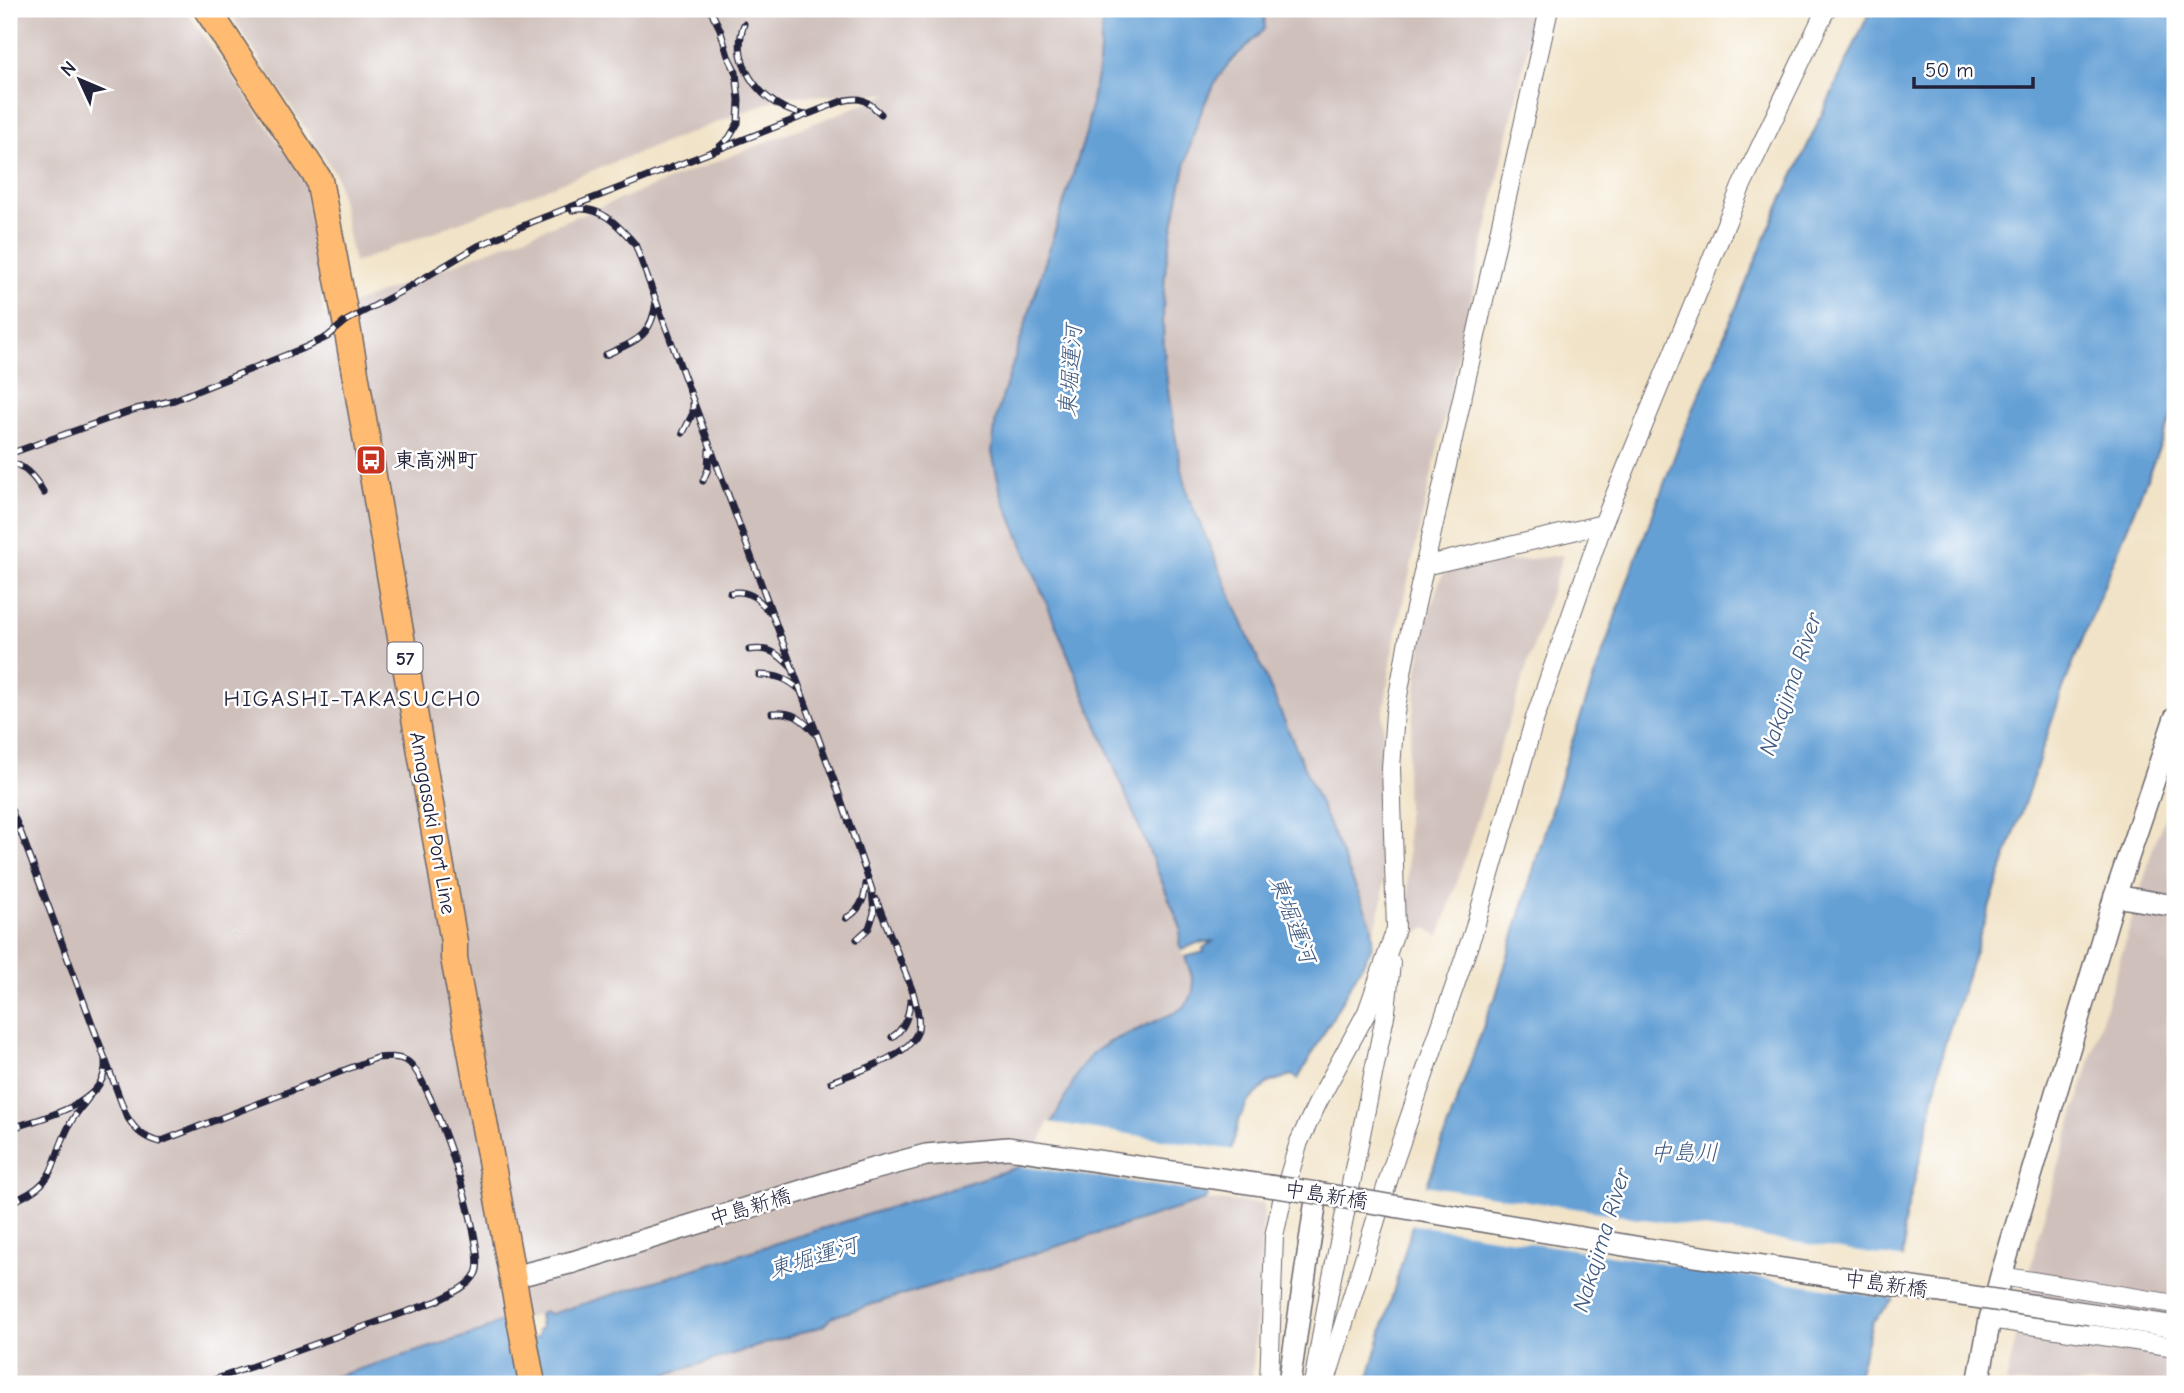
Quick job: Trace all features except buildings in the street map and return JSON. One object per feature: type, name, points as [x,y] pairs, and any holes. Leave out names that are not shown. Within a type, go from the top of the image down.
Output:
[{"type":"main road","name":"Amagasaki Port Line","points":[[206,9],[319,180],[452,928],[454,958],[532,1384]]},
{"type":"street","points":[[1312,1384],[1385,1011],[1395,929],[1391,768],[1395,713],[1424,566],[1549,9]]},
{"type":"street","points":[[1325,1384],[1392,1168],[1474,930],[1535,718],[1603,524],[1741,187],[1826,9]]},
{"type":"street","points":[[1424,566],[1603,524]]},
{"type":"street","points":[[1978,1384],[2001,1276],[2115,896],[2175,718]]},
{"type":"street","points":[[2115,896],[2175,906]]},
{"type":"street","points":[[1269,1384],[1274,1236],[1283,1195],[1299,1142],[1367,1012],[1395,929]]},
{"type":"street","name":"中島新橋","points":[[513,1277],[573,1262],[926,1155],[1008,1148],[1317,1193],[1647,1249],[2175,1327]]},
{"type":"street","points":[[1289,1384],[1317,1193]]},
{"type":"street","points":[[2001,1276],[2175,1304]]},
{"type":"street","points":[[1990,1319],[2175,1347]]},
{"type":"shaded area","points":[[9,9],[185,9],[304,179],[324,315],[889,94],[785,96],[354,263],[336,175],[227,9],[1103,9],[1099,64],[1086,133],[996,417],[992,452],[1001,493],[1181,928],[1179,945],[1194,983],[1191,998],[1184,1007],[1101,1047],[1081,1067],[1032,1161],[1015,1168],[551,1314],[543,1311],[539,1315],[494,1324],[483,1331],[311,1384],[9,1384]]},
{"type":"shaded area","points":[[1264,9],[1536,9],[1394,643],[1383,717],[1383,899],[1373,936],[1371,923],[1188,496],[1169,405],[1164,359],[1165,272],[1184,166],[1208,96],[1216,81],[1265,28]]},
{"type":"shaded area","points":[[1563,555],[1439,937],[1427,928],[1418,932],[1409,915],[1406,775],[1423,631],[1441,577],[1450,569]]},
{"type":"shaded area","points":[[2175,790],[2175,1384],[2006,1384],[2037,1239],[2154,845]]},
{"type":"shaded area","points":[[1205,1200],[1264,1203],[1252,1384],[635,1384],[823,1326],[832,1318]]},
{"type":"water","name":"東堀運河","points":[[1103,9],[1264,9],[1265,28],[1220,75],[1208,96],[1191,142],[1167,257],[1163,330],[1171,414],[1188,496],[1371,923],[1371,949],[1298,1079],[1292,1075],[1268,1083],[1248,1102],[1239,1119],[1232,1147],[1205,1200],[832,1317],[823,1326],[635,1384],[311,1384],[483,1331],[494,1324],[505,1322],[510,1342],[538,1337],[538,1330],[541,1329],[539,1315],[543,1311],[551,1314],[1032,1161],[1081,1067],[1093,1053],[1108,1043],[1176,1012],[1189,1000],[1193,981],[1185,957],[1204,952],[1203,948],[1214,941],[1197,943],[1182,950],[1179,944],[1181,928],[1001,493],[992,452],[996,417],[1086,133],[1099,64]]},
{"type":"water","name":"中島川","points":[[1871,9],[2175,9],[2175,408],[2062,691],[1944,1046],[1927,1131],[1903,1227],[1905,1243],[1893,1300],[1872,1322],[1856,1384],[1367,1384],[1411,1230],[1495,999],[1567,756],[1630,574],[1681,439],[1770,226]]},
{"type":"pier","points":[[1048,1122],[1235,1150],[1212,1194],[1012,1165],[1036,1154]]},
{"type":"pier","points":[[1423,1185],[1905,1259],[1896,1299],[1410,1224]]},
{"type":"railway","points":[[710,9],[736,72],[739,100],[738,123],[729,138],[720,146]]},
{"type":"railway","points":[[744,24],[740,40],[741,55],[754,83],[776,104],[805,115]]},
{"type":"railway","points":[[9,454],[136,409],[174,400],[306,347],[327,337],[346,321],[478,246],[532,222],[842,101],[863,100],[881,114]]},
{"type":"railway","points":[[572,210],[600,213],[615,223],[635,244],[838,791],[872,890],[874,913],[869,928],[857,939]]},
{"type":"railway","points":[[605,355],[641,336],[651,323],[656,301]]},
{"type":"railway","points":[[683,433],[693,413],[693,404]]},
{"type":"railway","points":[[703,481],[708,469],[709,450]]},
{"type":"railway","points":[[9,462],[30,473],[44,493]]},
{"type":"railway","points":[[730,593],[741,592],[752,596],[768,611]]},
{"type":"railway","points":[[749,650],[773,652],[791,667]]},
{"type":"railway","points":[[759,675],[781,678],[800,690]]},
{"type":"railway","points":[[772,713],[796,716],[814,732]]},
{"type":"railway","points":[[9,805],[126,1115],[140,1132],[159,1142],[376,1058],[388,1057],[407,1061],[417,1073],[430,1097],[455,1163],[474,1232],[476,1273],[469,1282],[437,1301],[202,1384]]},
{"type":"railway","points":[[846,918],[861,904],[866,884]]},
{"type":"railway","points":[[831,1082],[893,1056],[913,1040],[918,1030],[913,992],[876,899]]},
{"type":"railway","points":[[892,1037],[905,1021],[910,1001]]},
{"type":"railway","points":[[9,1129],[54,1114],[85,1099],[96,1089],[103,1076],[105,1061]]},
{"type":"railway","points":[[9,1203],[25,1196],[45,1180],[70,1124],[89,1097]]},
{"type":"place","name":"東高洲町","points":[[371,460]]},
{"type":"district","name":"HIGASHI-TAKASUCHO","points":[[353,698]]},
{"type":"water label","name":"Nakajima River","points":[[1790,684]]},
{"type":"water label","name":"Nakajima River","points":[[1601,1240]]}]
